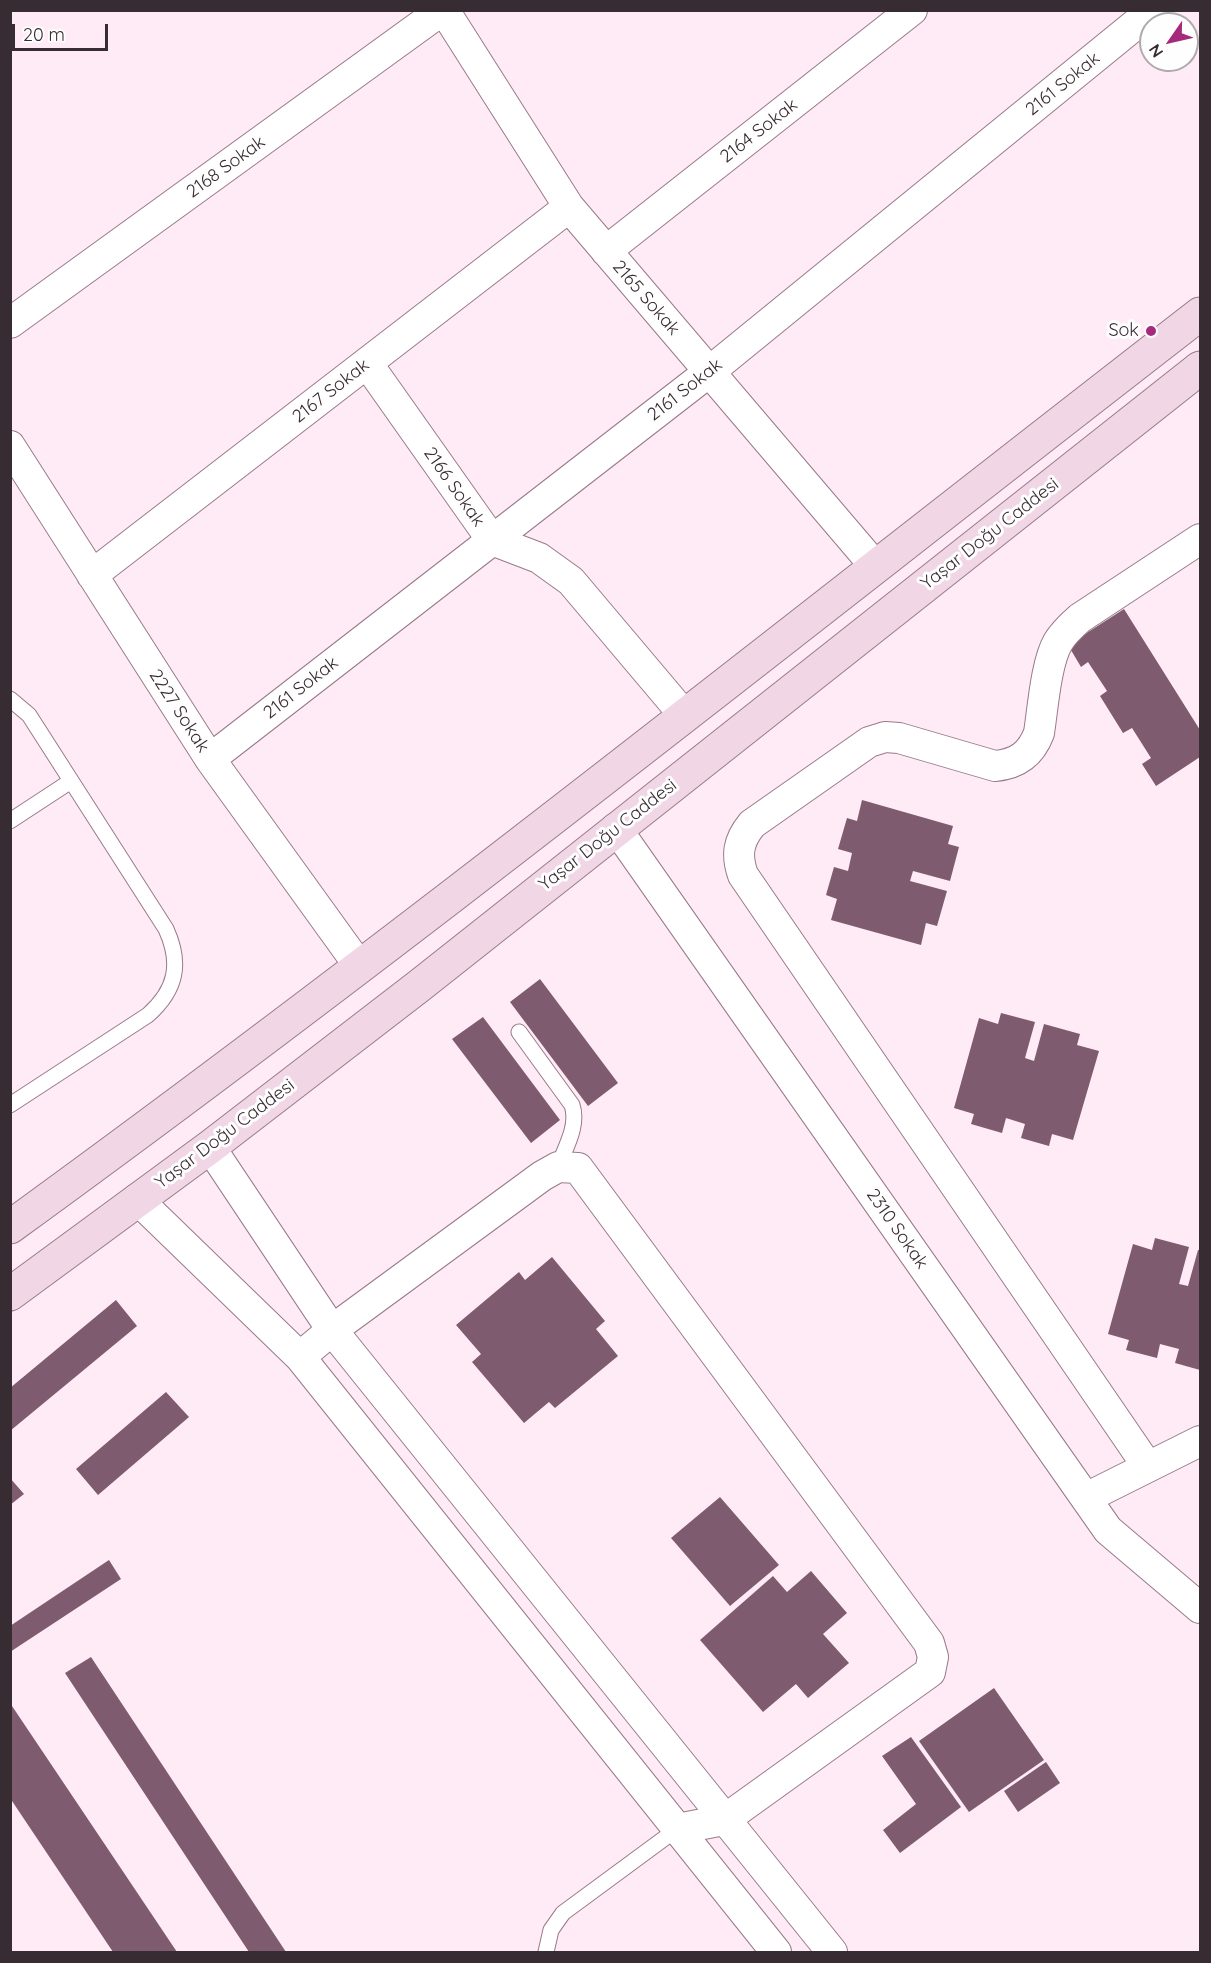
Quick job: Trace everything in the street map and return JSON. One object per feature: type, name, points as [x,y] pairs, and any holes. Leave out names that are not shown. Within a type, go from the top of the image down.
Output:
[{"type":"main road","points":[[10,1227],[124,1145],[360,967],[1200,314]]},
{"type":"main road","name":"Yaşar Doğu Caddesi","points":[[10,1294],[210,1147],[419,986],[1200,368]]},
{"type":"street","name":"2165 Sokak","points":[[443,10],[569,207],[875,566]]},
{"type":"street","name":"2168 Sokak","points":[[10,322],[443,10]]},
{"type":"street","name":"2164 Sokak","points":[[606,251],[912,10]]},
{"type":"street","name":"2161 Sokak","points":[[210,759],[709,372],[1153,10]]},
{"type":"street","name":"2167 Sokak","points":[[92,575],[569,207]]},
{"type":"street","name":"2166 Sokak","points":[[367,363],[492,540],[539,558],[571,581],[685,716]]},
{"type":"street","name":"2227 Sokak","points":[[10,446],[210,759],[360,967]]},
{"type":"street","points":[[1148,1467],[743,875],[738,850],[741,840],[752,824],[869,742],[885,737],[899,738],[995,766],[1008,765],[1020,759],[1035,743],[1039,733],[1051,659],[1058,642],[1068,628],[1200,539]]},
{"type":"street","name":"2310 Sokak","points":[[616,828],[1108,1530],[1200,1608]]},
{"type":"street","points":[[210,1147],[332,1330],[832,1953]]},
{"type":"street","points":[[300,1357],[332,1330],[542,1176],[558,1167],[578,1168],[929,1643],[933,1658],[930,1672],[724,1820],[677,1829]]},
{"type":"street","points":[[137,1199],[300,1357],[776,1953]]},
{"type":"street","points":[[1086,1498],[1200,1441]]},
{"type":"lane","points":[[10,699],[29,715],[166,929],[175,954],[173,981],[167,995],[158,1006],[148,1015],[10,1105]]},
{"type":"lane","points":[[10,821],[71,781]]},
{"type":"lane","points":[[519,1032],[572,1105],[576,1115],[558,1167]]},
{"type":"lane","points":[[546,1953],[551,1930],[563,1913],[677,1829]]},
{"type":"building","points":[[1124,609],[1200,730],[1200,757],[1156,786],[1142,764],[1151,758],[1132,728],[1123,733],[1100,696],[1107,691],[1088,662],[1081,667],[1068,645]]},
{"type":"building","points":[[862,800],[953,826],[948,844],[959,847],[950,881],[913,871],[910,881],[947,891],[937,926],[926,923],[921,945],[831,920],[837,899],[826,895],[834,867],[848,871],[852,853],[838,849],[847,818],[857,821]]},
{"type":"building","points":[[540,979],[618,1083],[588,1106],[510,1002]]},
{"type":"building","points":[[1001,1013],[1035,1022],[1025,1058],[1034,1061],[1044,1024],[1080,1034],[1077,1045],[1099,1051],[1073,1140],[1052,1134],[1049,1146],[1021,1138],[1025,1124],[1006,1118],[1002,1133],[971,1124],[974,1114],[954,1108],[979,1018],[998,1024]]},
{"type":"building","points":[[483,1017],[560,1120],[531,1143],[452,1039]]},
{"type":"building","points":[[1155,1238],[1189,1247],[1179,1284],[1188,1286],[1198,1250],[1200,1250],[1200,1370],[1175,1363],[1179,1349],[1160,1344],[1157,1358],[1126,1350],[1129,1340],[1108,1334],[1133,1244],[1152,1250]]},
{"type":"building","points":[[552,1257],[605,1321],[596,1329],[618,1356],[555,1408],[549,1402],[524,1423],[472,1362],[481,1354],[456,1325],[519,1272],[525,1280]]},
{"type":"building","points":[[116,1300],[137,1326],[10,1431],[10,1388]]},
{"type":"building","points":[[166,1392],[189,1417],[98,1495],[76,1469]]},
{"type":"building","points":[[10,1478],[24,1494],[10,1505]]},
{"type":"building","points":[[720,1497],[779,1565],[730,1606],[671,1538]]},
{"type":"building","points":[[109,1560],[121,1579],[10,1652],[10,1626]]},
{"type":"building","points":[[811,1571],[847,1613],[823,1634],[849,1663],[808,1698],[796,1684],[763,1712],[700,1640],[773,1576],[787,1592]]},
{"type":"building","points":[[91,1657],[286,1952],[249,1952],[65,1673]]},
{"type":"building","points":[[994,1688],[1044,1760],[969,1812],[919,1741]]},
{"type":"building","points":[[10,1703],[177,1952],[113,1952],[10,1798]]},
{"type":"building","points":[[911,1737],[961,1807],[900,1853],[883,1830],[916,1804],[882,1756]]},
{"type":"building","points":[[1046,1762],[1060,1783],[1018,1812],[1004,1791]]},
{"type":"place","name":"Sok","points":[[1151,331]]}]
